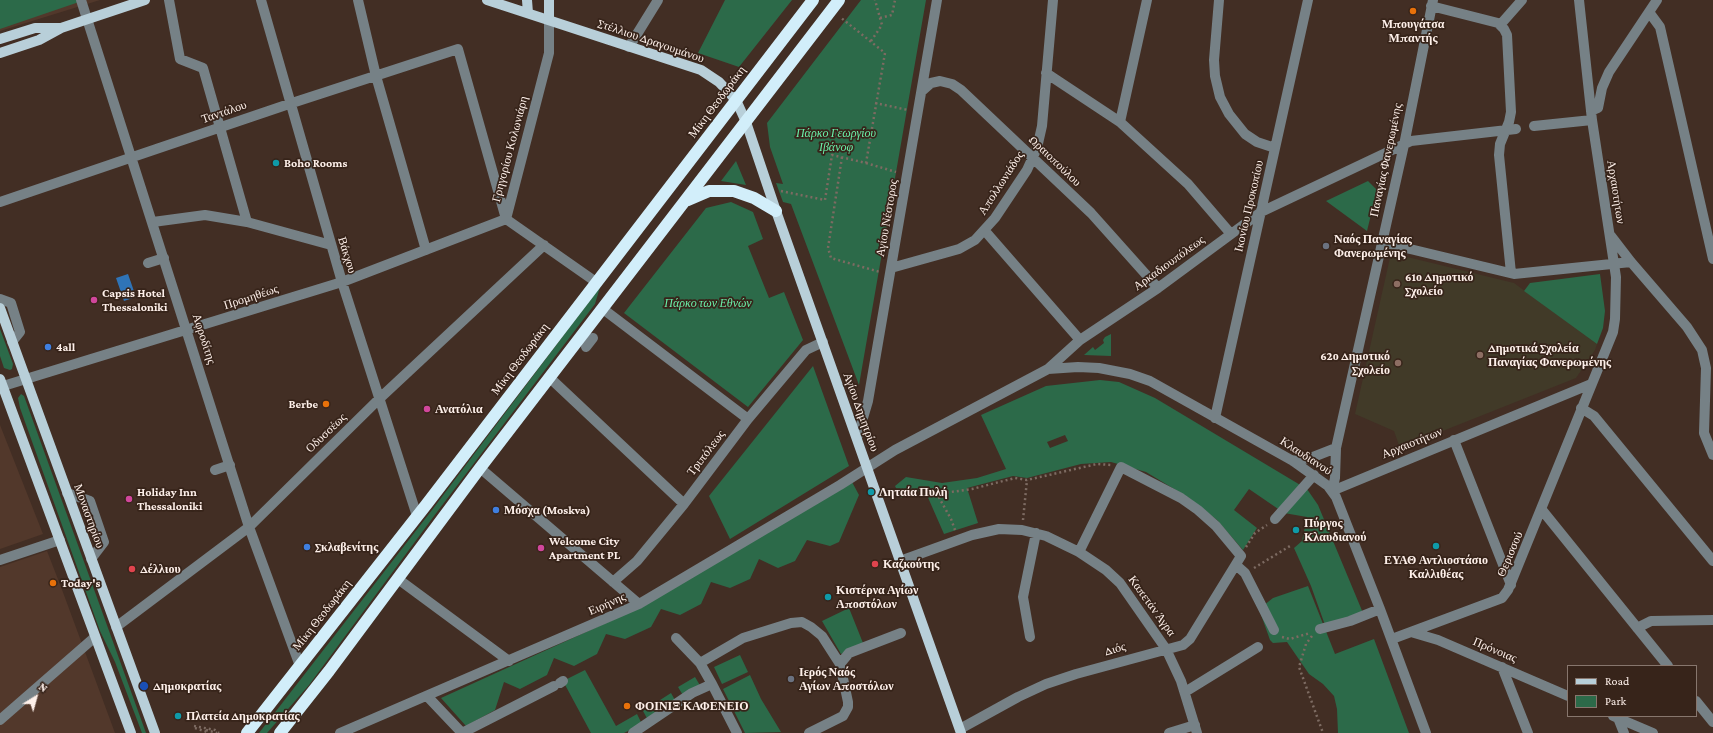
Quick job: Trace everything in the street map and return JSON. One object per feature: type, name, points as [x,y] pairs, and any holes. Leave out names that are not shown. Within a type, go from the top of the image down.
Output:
[{"type":"highway","name":"Μίκη Θεοδωράκη","points":[[247,733],[417,516],[813,0]]},
{"type":"highway","points":[[280,733],[329,671],[480,468],[839,0]]},
{"type":"highway","points":[[684,203],[707,192],[727,190],[754,198],[776,211]]},
{"type":"main road","points":[[0,53],[39,40],[61,28],[145,0]]},
{"type":"main road","name":"Στέλλιου Δραγουμάνου","points":[[487,0],[701,70],[719,82],[736,100]]},
{"type":"main road","points":[[527,0],[528,13]]},
{"type":"main road","name":"Γρηγορίου Κολωνιάρη","points":[[549,0],[549,20]]},
{"type":"main road","points":[[0,39],[35,28],[61,28]]},
{"type":"main road","name":"Αγίου Δημητρίου","points":[[736,100],[746,122],[768,189],[868,467],[960,731]]},
{"type":"main road","name":"Μοναστηρίου","points":[[0,308],[155,733]]},
{"type":"main road","points":[[1,384],[131,733]]},
{"type":"street","name":"Αφροδίτης","points":[[81,0],[188,330],[249,527],[300,666]]},
{"type":"street","points":[[169,0],[180,59],[203,68],[247,222]]},
{"type":"street","name":"Βάκχου","points":[[261,0],[289,104],[342,282],[417,516]]},
{"type":"street","points":[[358,0],[376,76],[426,250]]},
{"type":"street","points":[[629,47],[658,0]]},
{"type":"street","name":"Αγίου Νέστορος","points":[[857,438],[866,409],[871,382],[908,176],[937,0]]},
{"type":"street","name":"Απολλωνιάδος","points":[[891,271],[964,246],[985,231],[1003,207],[1034,159],[1042,126],[1053,0]]},
{"type":"street","points":[[1120,122],[1147,0]]},
{"type":"street","points":[[1219,0],[1214,60],[1215,76],[1220,97],[1229,114],[1245,134],[1257,142],[1275,148]]},
{"type":"street","name":"Ικονίου Προκοπίου","points":[[1215,418],[1308,0]]},
{"type":"street","points":[[1500,25],[1522,0]]},
{"type":"street","name":"Αρχαιοτήτων","points":[[1579,0],[1592,116],[1610,235],[1616,288],[1613,332],[1582,408]]},
{"type":"street","points":[[1534,126],[1592,116],[1598,108],[1604,82],[1617,59],[1657,0]]},
{"type":"street","points":[[1432,3],[1500,25],[1507,35],[1511,129],[1500,144],[1499,155],[1511,273]]},
{"type":"street","name":"Παναγίας Φανερωμένης","points":[[1332,491],[1335,478],[1336,448],[1404,144],[1432,3]]},
{"type":"street","points":[[1649,12],[1660,27],[1713,259]]},
{"type":"street","name":"Γρηγορίου Κολωνιάρη","points":[[549,20],[549,53],[506,218],[596,282]]},
{"type":"street","name":"Ταντάλου","points":[[0,202],[132,156],[458,49],[506,218]]},
{"type":"street","points":[[1046,73],[1120,122],[1188,184],[1231,234]]},
{"type":"street","name":"Ωραιοπούλου","points":[[922,91],[931,83],[940,81],[956,86],[1091,213],[1158,288]]},
{"type":"street","name":"Αρκαδιουπόλεως","points":[[868,467],[935,428],[1048,369],[1080,340],[1158,288],[1261,212],[1404,144],[1419,140],[1511,129]]},
{"type":"street","points":[[153,222],[204,215],[247,222],[331,245]]},
{"type":"street","name":"Προμηθέως","points":[[1,384],[25,379],[342,282],[506,218]]},
{"type":"street","points":[[985,231],[1080,340]]},
{"type":"street","points":[[1610,235],[1631,262],[1687,327],[1702,350],[1706,368],[1704,433],[1712,452]]},
{"type":"street","points":[[1381,242],[1511,273],[1631,262]]},
{"type":"street","name":"Οδυσσέως","points":[[116,627],[249,527],[379,400],[544,245]]},
{"type":"street","points":[[148,263],[164,258]]},
{"type":"street","points":[[0,299],[11,303],[20,332],[12,342]]},
{"type":"street","points":[[603,309],[748,419]]},
{"type":"street","points":[[586,347],[593,338]]},
{"type":"street","name":"Τριπόλεως","points":[[613,582],[637,561],[684,504],[748,419],[806,350],[823,342]]},
{"type":"street","name":"Κλαυδιανού","points":[[1048,369],[1089,367],[1130,374],[1161,387],[1293,461],[1314,475],[1332,491],[1392,639],[1426,733]]},
{"type":"street","points":[[550,378],[684,504]]},
{"type":"street","name":"Αρχαιοτήτων","points":[[1332,491],[1591,384]]},
{"type":"street","points":[[1582,408],[1594,416],[1713,561]]},
{"type":"street","name":"Θερισσού","points":[[1392,639],[1502,598],[1511,584],[1582,408]]},
{"type":"street","points":[[1454,440],[1511,584]]},
{"type":"street","points":[[1293,461],[1313,457],[1336,448]]},
{"type":"street","points":[[215,470],[230,465]]},
{"type":"street","name":"Ειρήνης","points":[[340,733],[639,604],[868,467]]},
{"type":"street","points":[[1079,552],[1121,467],[1170,492],[1193,507],[1216,526],[1238,560],[1274,630]]},
{"type":"street","points":[[480,468],[639,604]]},
{"type":"street","points":[[1275,519],[1314,475]]},
{"type":"street","points":[[67,493],[90,501],[104,542],[91,559]]},
{"type":"street","points":[[1542,510],[1667,665]]},
{"type":"street","name":"Καπετάν Άγρα","points":[[900,561],[958,540],[999,529],[1022,530],[1036,533],[1054,539],[1079,552],[1106,570],[1120,583],[1166,648],[1185,692],[1196,729]]},
{"type":"street","points":[[1030,637],[1023,596],[1036,533]]},
{"type":"street","points":[[0,560],[60,540]]},
{"type":"street","name":"Διός","points":[[960,731],[1018,697],[1046,684],[1183,644],[1190,639],[1238,560]]},
{"type":"street","points":[[398,579],[509,661]]},
{"type":"street","points":[[1320,629],[1350,621],[1380,609]]},
{"type":"street","points":[[1637,628],[1651,622],[1713,620]]},
{"type":"street","points":[[700,663],[742,638],[791,623],[802,622],[811,627],[822,636],[840,664],[848,702],[846,712],[838,718],[809,733]]},
{"type":"street","points":[[840,664],[848,653],[901,632]]},
{"type":"street","name":"Πρόνοιας","points":[[1410,632],[1438,640],[1567,696]]},
{"type":"street","points":[[0,720],[96,637]]},
{"type":"street","points":[[676,638],[700,663],[737,733]]},
{"type":"street","points":[[1185,692],[1258,647]]},
{"type":"street","points":[[1502,668],[1528,733]]},
{"type":"street","points":[[427,696],[462,733],[559,684]]},
{"type":"street","points":[[637,732],[692,693],[712,684]]},
{"type":"street","points":[[1697,701],[1713,722]]},
{"type":"street","points":[[1615,717],[1624,733]]},
{"type":"street","points":[[1615,717],[1653,733]]},
{"type":"street","points":[[1169,733],[1196,729]]},
{"type":"path","points":[[871,41],[882,25],[875,0]]},
{"type":"path","points":[[880,18],[892,15],[895,0]]},
{"type":"path","points":[[832,10],[885,53],[875,103],[866,163]]},
{"type":"path","points":[[875,103],[918,112]]},
{"type":"path","points":[[768,189],[825,200],[832,155],[866,163],[908,176]]},
{"type":"path","points":[[842,158],[828,248],[830,258],[891,271]]},
{"type":"path","points":[[901,492],[919,490],[937,494],[972,489],[1014,478],[1027,480],[1097,464],[1121,467]]},
{"type":"path","points":[[1022,530],[1027,480]]},
{"type":"path","points":[[937,494],[951,519],[958,540]]},
{"type":"path","points":[[1238,560],[1255,533],[1275,519]]},
{"type":"path","points":[[1244,573],[1290,546]]},
{"type":"path","points":[[1274,630],[1279,636],[1290,639],[1320,629]]},
{"type":"path","points":[[1320,629],[1306,644],[1300,667],[1309,690],[1316,718],[1323,733]]},
{"type":"path","points":[[194,726],[215,730],[218,733]]},
{"type":"path","points":[[210,733],[194,728],[218,733]]},
{"type":"shaded area","points":[[0,0],[100,0],[0,31]]},
{"type":"shaded area","name":"Δημοτικά Σχολεία Παναγίας Φανερωμένης","points":[[1391,253],[1514,283],[1597,344],[1595,350],[1576,378],[1400,448],[1394,431],[1355,414]]},
{"type":"shaded area","points":[[0,425],[43,534],[0,549]]},
{"type":"shaded area","points":[[47,551],[115,733],[0,733],[0,567]]},
{"type":"green space","points":[[0,0],[79,0],[79,2],[0,29]]},
{"type":"green space","points":[[725,0],[792,0],[739,67],[698,53]]},
{"type":"green space","name":"Πάρκο Γεωργίου Ιβάνοφ","points":[[861,0],[926,0],[859,385],[791,204],[783,202],[776,183],[783,184],[770,147],[767,123]]},
{"type":"green space","points":[[736,161],[746,185],[721,181]]},
{"type":"green space","points":[[1368,181],[1377,190],[1367,231],[1326,201]]},
{"type":"green space","name":"Πάρκο των Εθνών","points":[[731,202],[753,212],[763,239],[748,246],[769,298],[784,292],[803,340],[748,407],[624,313],[706,208]]},
{"type":"green space","points":[[1600,274],[1605,311],[1603,328],[1597,344],[1524,291],[1530,283]]},
{"type":"green space","points":[[600,287],[595,304],[437,512],[309,685],[267,733],[259,733],[432,510]]},
{"type":"green space","points":[[0,329],[13,364],[12,369],[10,370],[4,368],[0,356]]},
{"type":"green space","points":[[1111,334],[1111,356],[1084,355],[1093,347],[1095,350],[1104,343],[1103,340],[1105,337]]},
{"type":"green space","points":[[813,366],[849,466],[730,539],[709,496]]},
{"type":"green space","points":[[1100,380],[1119,382],[1155,398],[1307,489],[1318,505],[1363,613],[1325,625],[1311,586],[1294,548],[1302,541],[1307,517],[1284,513],[1249,489],[1234,510],[1257,528],[1243,550],[1217,520],[1189,498],[1146,472],[1111,462],[1081,464],[1027,478],[1013,476],[967,488],[978,523],[944,534],[926,493],[919,491],[901,498],[895,486],[906,477],[942,483],[977,478],[1006,469],[981,415],[1046,386]],"holes":[[[1065,435],[1068,441],[1050,448],[1047,442]]]},
{"type":"green space","points":[[21,394],[24,396],[146,733],[142,733],[115,662],[100,631],[20,408],[18,398]]},
{"type":"green space","points":[[852,482],[859,495],[839,542],[830,546],[807,540],[795,561],[778,568],[759,559],[750,579],[730,588],[711,582],[701,604],[680,615],[661,609],[651,627],[625,639],[606,634],[597,654],[574,666],[554,658],[547,675],[520,689],[504,682],[495,710],[466,726],[441,698],[641,607]]},
{"type":"green space","points":[[1308,586],[1335,654],[1374,639],[1409,733],[1338,733],[1337,709],[1334,696],[1323,684],[1309,674],[1287,642],[1273,643],[1270,640],[1259,609],[1273,598]]},
{"type":"green space","points":[[849,608],[863,643],[841,654],[822,621]]},
{"type":"green space","points":[[740,655],[748,672],[722,684],[714,667]]},
{"type":"green space","points":[[585,670],[616,726],[637,714],[642,724],[624,733],[591,733],[563,681]]},
{"type":"green space","points":[[750,675],[761,699],[781,732],[745,733],[723,689]]},
{"type":"green space","points":[[695,677],[701,687],[684,697],[678,687]]},
{"type":"green space","points":[[671,693],[676,702],[648,720],[643,711]]},
{"type":"water","points":[[128,274],[136,297],[124,301],[116,278]]},
{"type":"place","name":"Μπουγάτσα Μπαντής","points":[[1413,11]]},
{"type":"place","name":"Boho Rooms","points":[[276,163]]},
{"type":"place","name":"Ναός Παναγίας Φανερωμένης","points":[[1326,246]]},
{"type":"place","name":"61ο Δημοτικό Σχολείο","points":[[1397,284]]},
{"type":"place","name":"Capsis Hotel Thessaloniki","points":[[94,300]]},
{"type":"place","name":"4all","points":[[48,347]]},
{"type":"place","name":"Δημοτικά Σχολεία Παναγίας Φανερωμένης","points":[[1480,355]]},
{"type":"place","name":"62ο Δημοτικό Σχολείο","points":[[1398,363]]},
{"type":"place","name":"Berbe","points":[[326,404]]},
{"type":"place","name":"Ανατόλια","points":[[427,409]]},
{"type":"place","name":"Ληταία Πυλή","points":[[871,492]]},
{"type":"place","name":"Holiday Inn Thessaloniki","points":[[129,499]]},
{"type":"place","name":"Μόσχα (Moskva)","points":[[496,510]]},
{"type":"place","name":"Πύργος Κλαυδιανού","points":[[1296,530]]},
{"type":"place","name":"ΕΥΑΘ Αντλιοστάσιο Καλλιθέας","points":[[1436,546]]},
{"type":"place","name":"Σκλαβενίτης","points":[[307,547]]},
{"type":"place","name":"Welcome City Apartment PL","points":[[541,548]]},
{"type":"place","name":"Καζκούτης","points":[[875,564]]},
{"type":"place","name":"Δέλλιου","points":[[132,569]]},
{"type":"place","name":"Today's","points":[[53,583]]},
{"type":"place","name":"Κιστέρνα Αγίων Αποστόλων","points":[[828,597]]},
{"type":"place","name":"Ιερός Ναός Αγίων Αποστόλων","points":[[791,679]]},
{"type":"place","name":"Δημοκρατίας","points":[[144,686]]},
{"type":"place","name":"ΦΟΙΝΙΞ ΚΑΦΕΝΕΙΟ","points":[[627,706]]},
{"type":"place","name":"Πλατεία Δημοκρατίας","points":[[178,716]]}]
